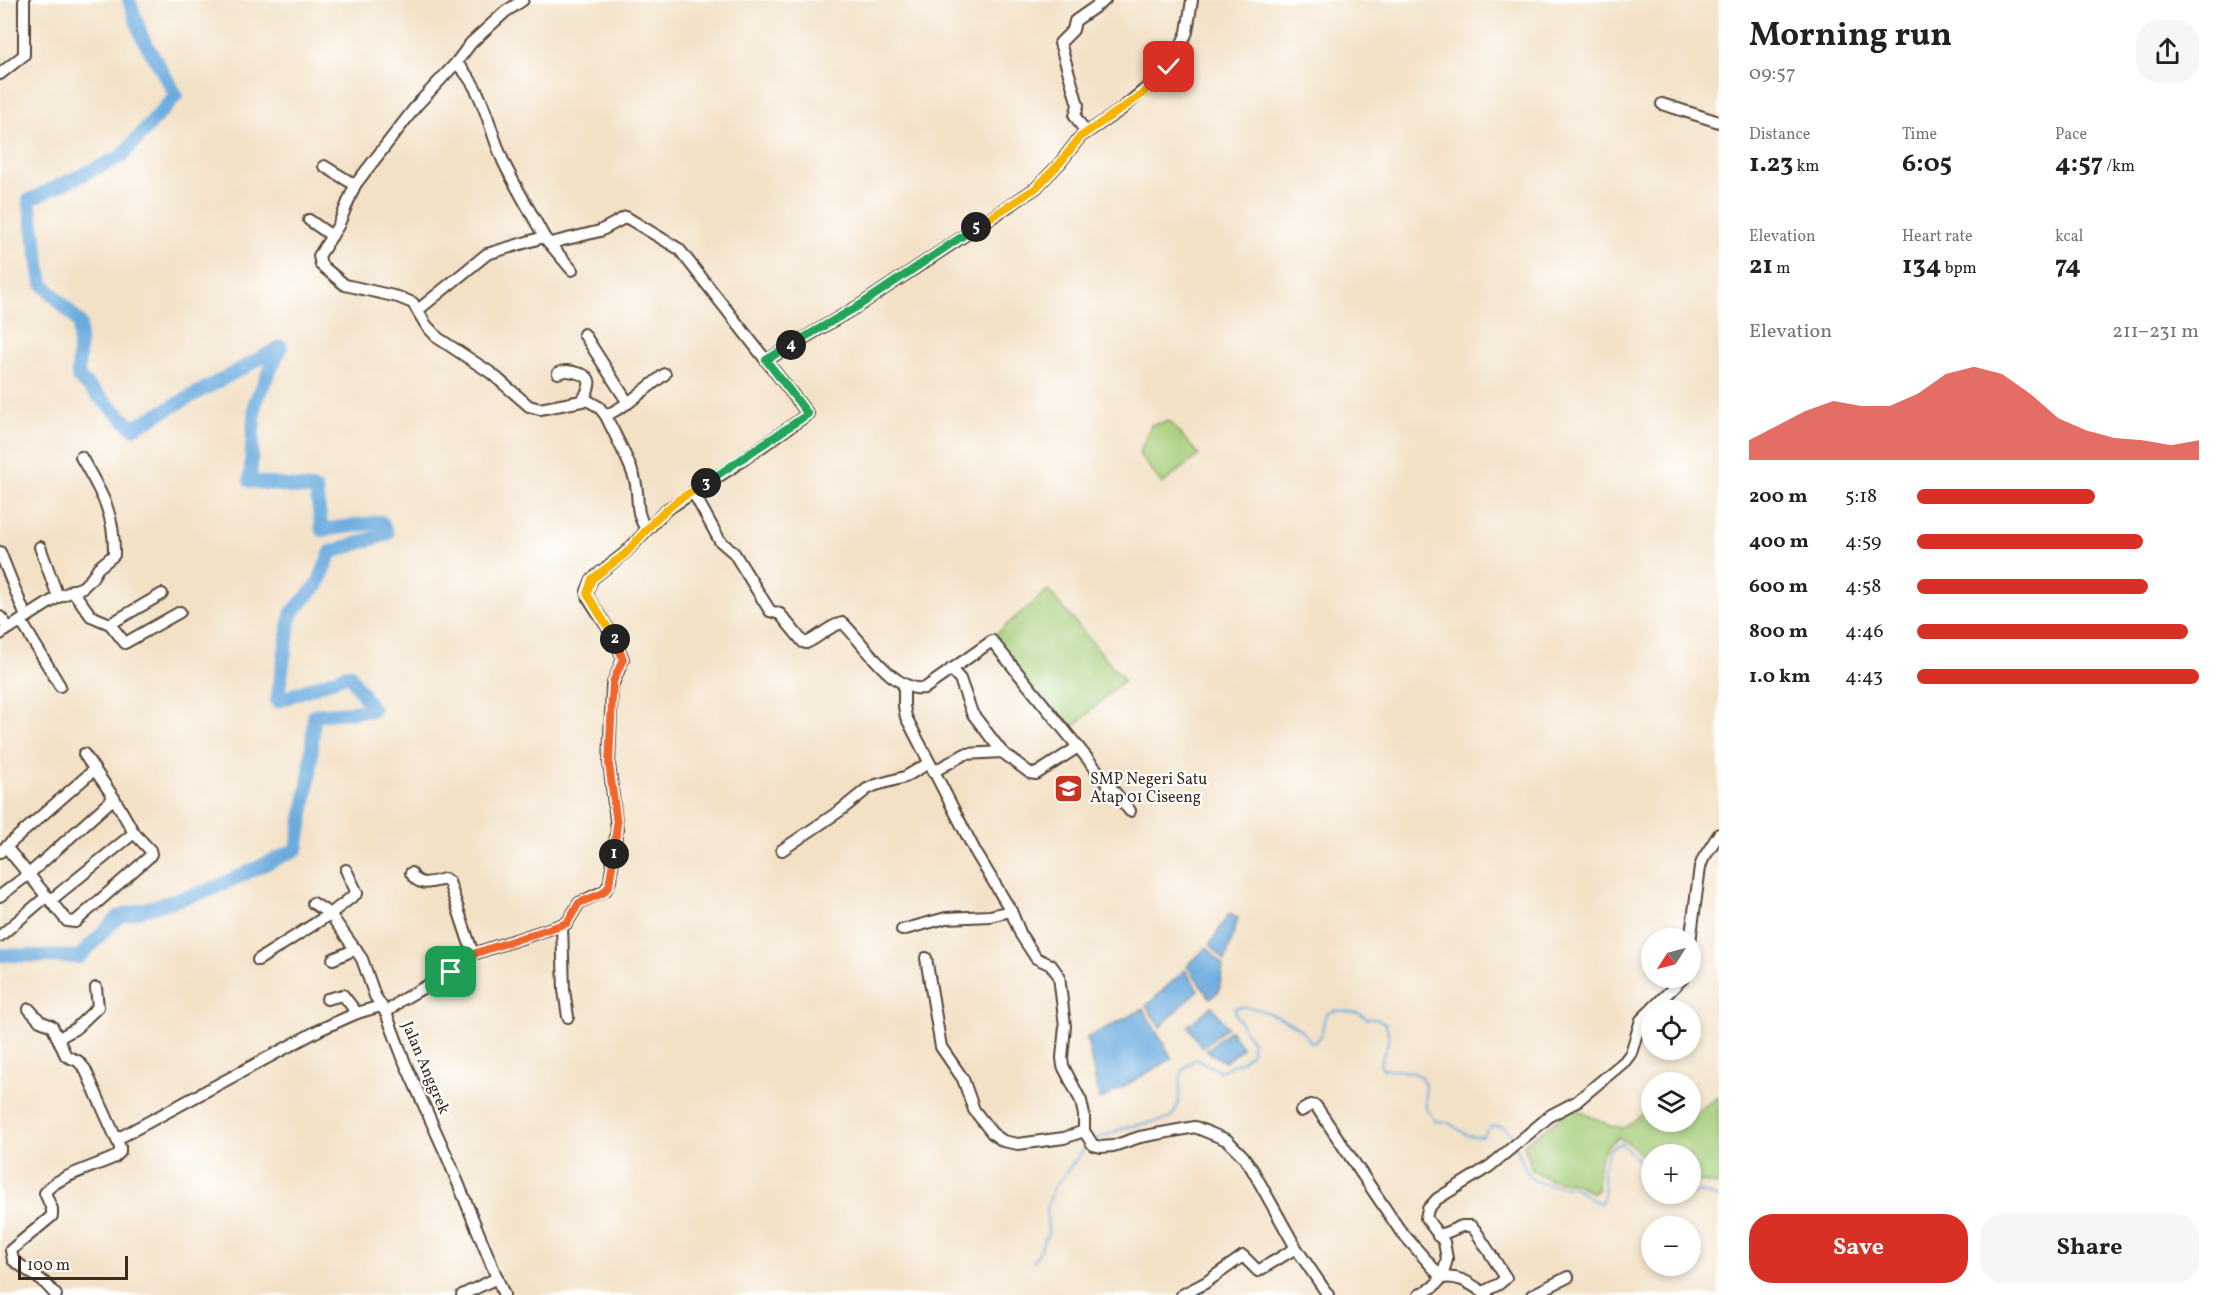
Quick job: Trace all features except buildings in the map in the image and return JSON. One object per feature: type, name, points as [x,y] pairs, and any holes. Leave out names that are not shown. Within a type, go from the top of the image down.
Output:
[{"type":"street","points":[[0,74],[24,55],[24,0]]},
{"type":"street","points":[[523,0],[505,12],[471,43],[456,63],[417,105],[355,185],[332,236],[318,260],[340,282],[409,300],[438,338],[491,373],[529,406],[540,409],[583,400],[592,403],[606,416],[635,480],[637,508],[646,529]]},
{"type":"street","points":[[1086,133],[1075,116],[1078,105],[1060,43],[1073,30],[1075,21],[1105,0]]},
{"type":"street","points":[[766,360],[860,305],[1036,188],[1086,133],[1141,95],[1169,67],[1187,32],[1192,0]]},
{"type":"street","points":[[456,63],[477,87],[504,164],[548,240],[572,270]]},
{"type":"street","points":[[1662,104],[1719,122]]},
{"type":"street","points":[[324,166],[355,185]]},
{"type":"street","points":[[117,1139],[327,1026],[357,1013],[383,1009],[400,1001],[451,972],[473,954],[562,925],[571,919],[579,903],[603,893],[609,886],[617,829],[610,772],[612,686],[623,659],[619,647],[589,599],[587,591],[592,579],[625,554],[666,510],[733,467],[808,414],[679,249],[626,217],[600,231],[487,254],[418,310]]},
{"type":"street","points":[[309,220],[332,236]]},
{"type":"street","points":[[584,334],[628,403]]},
{"type":"street","points":[[558,373],[567,370],[583,374],[587,378],[589,387],[583,400]]},
{"type":"street","points":[[606,416],[628,403],[665,374]]},
{"type":"street","points":[[0,617],[5,631],[58,597],[88,583],[98,568],[114,555],[115,534],[106,502],[81,457]]},
{"type":"street","points":[[693,492],[720,541],[734,553],[770,611],[780,614],[803,642],[811,641],[837,624],[843,623],[880,665],[904,684],[916,689],[925,688],[992,641],[1130,811]]},
{"type":"street","points":[[40,547],[58,597]]},
{"type":"street","points":[[0,552],[24,619],[60,686]]},
{"type":"street","points":[[72,590],[91,616],[111,624],[125,644],[180,612]]},
{"type":"street","points":[[111,624],[162,594]]},
{"type":"street","points":[[951,669],[960,679],[972,713],[1002,752],[1030,773],[1036,774],[1078,747]]},
{"type":"street","points":[[904,684],[904,711],[975,851],[1011,911],[1021,935],[1033,954],[1041,961],[1051,965],[1059,976],[1065,1026],[1062,1058],[1065,1072],[1081,1101],[1084,1132],[1093,1145],[1113,1146],[1140,1137],[1186,1127],[1203,1129],[1234,1145],[1252,1169],[1296,1248],[1328,1295]]},
{"type":"street","points":[[782,850],[876,784],[905,777],[965,754],[1002,752]]},
{"type":"street","points":[[84,754],[114,798],[134,833],[151,854],[75,922],[67,921],[29,874],[3,849],[94,770]]},
{"type":"street","points":[[0,896],[29,874],[114,798]]},
{"type":"street","points":[[0,936],[134,833]]},
{"type":"street","points":[[1692,928],[1700,867],[1718,836]]},
{"type":"street","points":[[258,960],[330,914],[357,892],[346,870]]},
{"type":"street","points":[[411,873],[421,884],[446,879],[449,882],[473,954]]},
{"type":"street","points":[[312,903],[330,914]]},
{"type":"street","points":[[902,930],[946,918],[990,916],[1011,911]]},
{"type":"street","name":"Jalan Anggrek","points":[[330,914],[356,949],[449,1161],[504,1295]]},
{"type":"street","points":[[562,925],[564,990],[568,1017]]},
{"type":"street","points":[[333,959],[356,949]]},
{"type":"street","points":[[926,958],[941,1047],[963,1079],[974,1110],[992,1133],[1003,1142],[1018,1144],[1055,1140],[1084,1132]]},
{"type":"street","points":[[59,1038],[79,1026],[98,1007],[96,988]]},
{"type":"street","points":[[1419,1295],[1433,1287],[1442,1278],[1447,1259],[1443,1242],[1426,1218],[1431,1204],[1457,1185],[1490,1166],[1551,1115],[1576,1102],[1625,1061],[1631,1053],[1641,1020],[1673,988]]},
{"type":"street","points":[[327,999],[343,995],[357,1013]]},
{"type":"street","points":[[29,1009],[40,1021],[52,1026],[66,1056],[80,1063],[87,1073],[117,1139],[120,1152],[48,1188],[45,1193],[52,1209],[52,1216],[11,1251],[13,1260],[45,1283],[56,1295]]},
{"type":"street","points":[[1300,1111],[1311,1105],[1316,1106],[1399,1229],[1442,1278]]},
{"type":"street","points":[[1438,1236],[1462,1226],[1471,1226],[1506,1278],[1485,1293],[1464,1280],[1442,1278]]},
{"type":"street","points":[[1182,1295],[1205,1283],[1243,1256],[1258,1271],[1296,1248]]},
{"type":"street","points":[[1532,1295],[1568,1277]]},
{"type":"street","points":[[462,1295],[497,1278]]},
{"type":"green space","points":[[1169,421],[1199,455],[1162,484],[1139,454],[1151,425]]},
{"type":"green space","points":[[1048,590],[1124,680],[1067,733],[992,637]]},
{"type":"green space","points":[[1718,1097],[1719,1184],[1717,1185],[1701,1182],[1701,1144],[1641,1144],[1641,1154],[1618,1137],[1602,1154],[1597,1190],[1593,1193],[1576,1184],[1549,1180],[1532,1169],[1524,1144],[1573,1108],[1611,1126],[1624,1128],[1641,1115],[1641,1132],[1701,1132],[1701,1109]]},
{"type":"water","points":[[1229,914],[1238,918],[1225,961],[1210,944]]},
{"type":"water","points":[[1207,947],[1223,966],[1219,991],[1210,998],[1187,966]]},
{"type":"water","points":[[1185,970],[1198,990],[1160,1027],[1146,1006]]},
{"type":"water","points":[[1212,1006],[1227,1027],[1202,1048],[1188,1026]]},
{"type":"water","points":[[1143,1009],[1172,1059],[1099,1100],[1087,1038]]},
{"type":"water","points":[[1230,1030],[1242,1048],[1225,1062],[1206,1051]]},
{"type":"waterway","points":[[0,955],[79,957],[118,917],[210,890],[297,849],[310,773],[314,715],[373,710],[349,674],[277,701],[291,614],[318,584],[331,552],[387,534],[381,522],[322,530],[316,490],[250,481],[255,402],[281,347],[133,428],[78,377],[80,323],[42,283],[29,200],[122,156],[176,95],[142,37],[129,0]]},
{"type":"waterway","points":[[1094,1140],[1127,1127],[1169,1119],[1177,1107],[1180,1079],[1184,1068],[1197,1059],[1220,1071],[1240,1062],[1252,1053],[1252,1042],[1235,1013],[1235,1008],[1242,1007],[1260,1010],[1288,1022],[1303,1032],[1311,1043],[1321,1035],[1326,1014],[1337,1010],[1359,1013],[1368,1019],[1377,1019],[1386,1024],[1389,1038],[1380,1064],[1383,1069],[1411,1072],[1420,1076],[1425,1084],[1426,1108],[1435,1121],[1447,1122],[1467,1135],[1482,1137],[1490,1127],[1501,1126],[1510,1132],[1514,1142]]},
{"type":"waterway","points":[[1034,1262],[1048,1233],[1047,1208],[1053,1189],[1089,1143]]},
{"type":"waterway","points":[[1516,1147],[1525,1169],[1533,1179],[1547,1185],[1574,1188],[1593,1201],[1601,1203],[1604,1195],[1603,1168],[1610,1148],[1621,1143],[1641,1163]]},
{"type":"waterway","points":[[1701,1193],[1719,1198]]},
{"type":"place","name":"SMP Negeri Satu Atap 01 Ciseeng","points":[[1069,789]]},
{"type":"route","points":[[451,972],[473,954],[567,923],[579,903],[603,893],[609,886],[617,829],[609,764],[612,734],[612,686],[623,659],[619,647],[587,594],[592,579],[625,554],[646,529],[678,500],[733,467],[808,414],[766,360],[860,305],[1036,188],[1083,134],[1141,95],[1169,67]]}]
